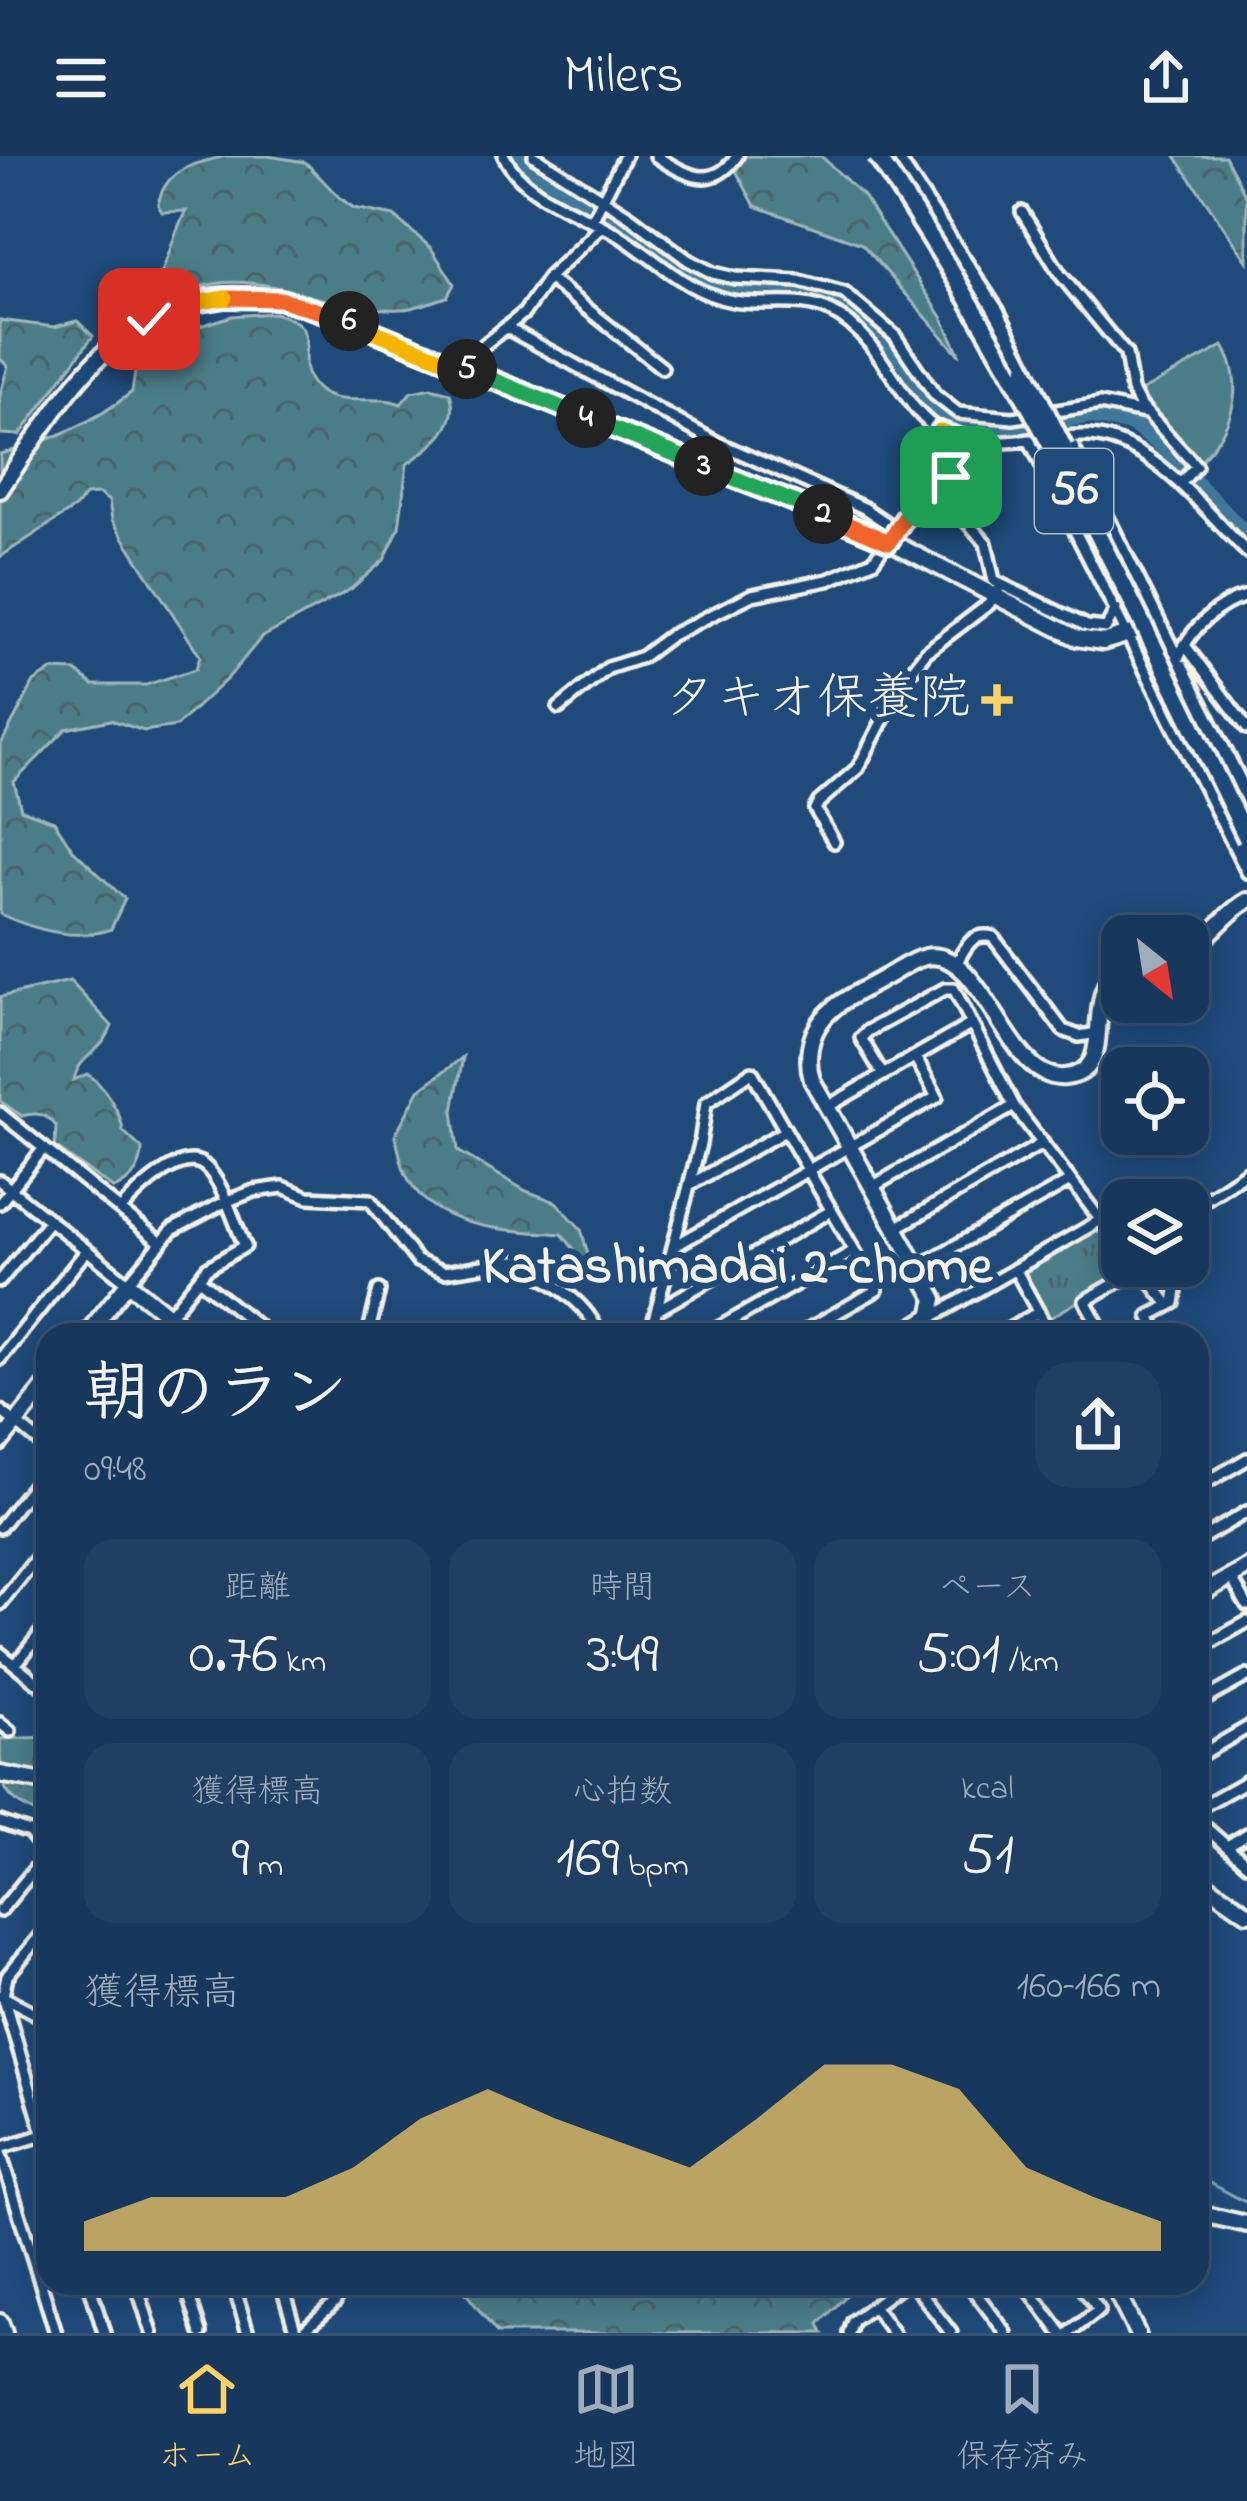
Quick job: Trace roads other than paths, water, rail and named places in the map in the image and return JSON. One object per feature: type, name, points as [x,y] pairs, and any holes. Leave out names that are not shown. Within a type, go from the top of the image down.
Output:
[{"type":"main road","points":[[882,156],[995,310],[1247,855]]},
{"type":"main road","points":[[882,156],[1123,584]]},
{"type":"main road","name":"56","points":[[882,156],[965,280],[1027,388],[1247,828]]},
{"type":"main road","name":"56","points":[[882,156],[1013,374],[1247,838]]},
{"type":"main road","points":[[1140,632],[1178,664],[1247,814]]},
{"type":"street","points":[[504,156],[529,186],[596,221],[675,278],[706,293],[734,301],[800,303],[834,313],[871,343],[922,415],[940,431],[959,438],[1030,442],[1090,436],[1128,446],[1182,482],[1247,552]]},
{"type":"street","points":[[534,156],[713,273],[799,280],[844,293],[895,336],[939,400],[958,413],[1013,418],[1100,404],[1145,412]]},
{"type":"street","points":[[484,344],[507,328],[596,221],[626,156]]},
{"type":"street","points":[[656,156],[675,169],[711,178],[725,172],[737,156]]},
{"type":"street","points":[[1022,212],[1060,274],[1126,354],[1132,391],[1145,412],[1196,466],[1182,482]]},
{"type":"street","points":[[548,278],[662,368]]},
{"type":"street","points":[[0,490],[72,384],[111,344],[149,319],[182,305],[257,297],[325,312],[893,536],[1084,640],[1102,642],[1140,632]]},
{"type":"street","points":[[507,328],[716,442],[864,508],[893,536]]},
{"type":"street","points":[[559,709],[608,668],[642,657],[670,636],[752,595],[864,567],[893,536],[924,484],[940,431]]},
{"type":"street","points":[[1068,437],[1178,664],[1247,793]]},
{"type":"street","points":[[959,438],[950,467],[954,494],[970,529],[986,543],[999,591],[1087,626],[1106,628],[1116,609]]},
{"type":"street","points":[[1030,442],[1116,609],[1140,632],[1247,872]]},
{"type":"street","points":[[834,842],[815,809],[819,802],[858,768],[902,683],[926,652],[999,591]]},
{"type":"street","points":[[1178,664],[1184,644],[1218,610],[1247,596]]},
{"type":"street","points":[[1184,644],[1247,728]]},
{"type":"street","points":[[1209,933],[1228,912],[1247,901]]},
{"type":"street","points":[[956,964],[971,939],[993,937],[1063,1030],[1078,1036],[1098,1033]]},
{"type":"street","points":[[927,1319],[935,1309],[935,1299],[827,1107],[809,1065],[812,1040],[826,1015],[918,959],[937,956],[956,964],[1033,1065],[1045,1074],[1063,1077],[1085,1068],[1096,1052],[1101,993]]},
{"type":"street","points":[[883,1076],[861,1038],[945,989],[954,989],[1014,1106],[1101,1223]]},
{"type":"street","points":[[827,1107],[970,1025]]},
{"type":"street","points":[[673,1247],[937,1097],[915,1057]]},
{"type":"street","points":[[653,1323],[706,1103],[752,1072],[877,1290],[819,1323]]},
{"type":"street","points":[[872,1187],[1014,1106]]},
{"type":"street","points":[[0,1113],[160,1242]]},
{"type":"street","points":[[689,1185],[785,1130]]},
{"type":"street","points":[[896,1228],[1043,1143]]},
{"type":"street","points":[[0,1203],[44,1148]]},
{"type":"street","points":[[120,1210],[153,1178],[187,1161],[207,1168],[245,1246],[207,1268],[163,1323]]},
{"type":"street","points":[[1209,1198],[1247,1172]]},
{"type":"street","points":[[0,1180],[178,1323]]},
{"type":"street","points":[[918,1267],[1070,1181]]},
{"type":"street","points":[[96,1323],[160,1242],[182,1223],[254,1191],[284,1187],[308,1197],[370,1200],[417,1261],[444,1272],[514,1261],[585,1310],[596,1323]]},
{"type":"street","points":[[657,1310],[831,1210]]},
{"type":"street","points":[[0,1281],[50,1220]]},
{"type":"street","points":[[920,1323],[1099,1221]]},
{"type":"street","points":[[0,1359],[87,1250]]},
{"type":"street","points":[[731,1323],[854,1251]]},
{"type":"street","points":[[1015,1269],[1045,1323]]},
{"type":"street","points":[[199,1279],[254,1323]]},
{"type":"street","points":[[1097,1323],[1085,1300],[1107,1287]]},
{"type":"street","points":[[1154,1287],[1169,1305]]},
{"type":"street","points":[[1153,1323],[1149,1316],[1174,1303],[1177,1287]]},
{"type":"street","points":[[371,1323],[379,1290]]},
{"type":"street","points":[[1020,1323],[1039,1312]]},
{"type":"street","points":[[0,1443],[36,1398]]},
{"type":"street","points":[[0,1410],[36,1439]]},
{"type":"street","points":[[1209,1481],[1247,1460]]},
{"type":"street","points":[[0,1527],[36,1482]]},
{"type":"street","points":[[1209,1534],[1247,1512]]},
{"type":"street","points":[[0,1604],[36,1559]]},
{"type":"street","points":[[1209,1588],[1247,1568]]},
{"type":"street","points":[[1231,1577],[1247,1605]]},
{"type":"street","points":[[1209,1644],[1247,1622]]},
{"type":"street","points":[[15,1665],[36,1639]]},
{"type":"street","points":[[0,1653],[36,1682]]},
{"type":"street","points":[[1209,1697],[1247,1676]]},
{"type":"street","points":[[1209,1750],[1247,1728]]},
{"type":"street","points":[[0,1774],[36,1781]]},
{"type":"street","points":[[1209,1803],[1247,1781]]},
{"type":"street","points":[[0,1838],[4,1825],[29,1832],[36,1840]]},
{"type":"street","points":[[1209,1830],[1247,1864]]},
{"type":"street","points":[[1227,1846],[1247,1834]]},
{"type":"street","points":[[0,1911],[36,1869]]},
{"type":"street","points":[[1209,1886],[1247,1913]]},
{"type":"street","points":[[36,1941],[7,1976],[2,1995],[36,2111]]},
{"type":"street","points":[[2,1995],[36,2013]]},
{"type":"street","points":[[36,2137],[0,2150],[36,2251]]},
{"type":"street","points":[[1209,2216],[1247,2224]]},
{"type":"street","points":[[48,2295],[56,2333]]},
{"type":"street","points":[[93,2295],[104,2333]]},
{"type":"street","points":[[140,2295],[152,2333]]},
{"type":"street","points":[[189,2295],[201,2333]]},
{"type":"street","points":[[237,2295],[248,2333]]},
{"type":"street","points":[[285,2295],[298,2333],[335,2302],[333,2295]]},
{"type":"street","points":[[849,2333],[853,2321],[888,2295]]},
{"type":"street","points":[[922,2295],[951,2333]]},
{"type":"street","points":[[977,2295],[1006,2333]]},
{"type":"street","points":[[1034,2295],[1065,2333],[1099,2310],[1088,2295]]},
{"type":"street","points":[[1119,2295],[1137,2333]]},
{"type":"street","points":[[873,2306],[893,2333]]},
{"type":"street","points":[[0,2321],[4,2333]]},
{"type":"waterway","points":[[517,156],[532,174],[628,226],[694,272],[738,287],[776,286],[839,300],[891,344],[938,413],[961,425],[1015,428],[1089,416],[1133,425],[1159,444],[1247,535]]},
{"type":"waterway","points":[[1209,2182],[1247,2203]]},
{"type":"place","name":"タキオ保養院","points":[[997,700]]},
{"type":"district","name":"Katashimadai 2-chome","points":[[737,1269]]}]
